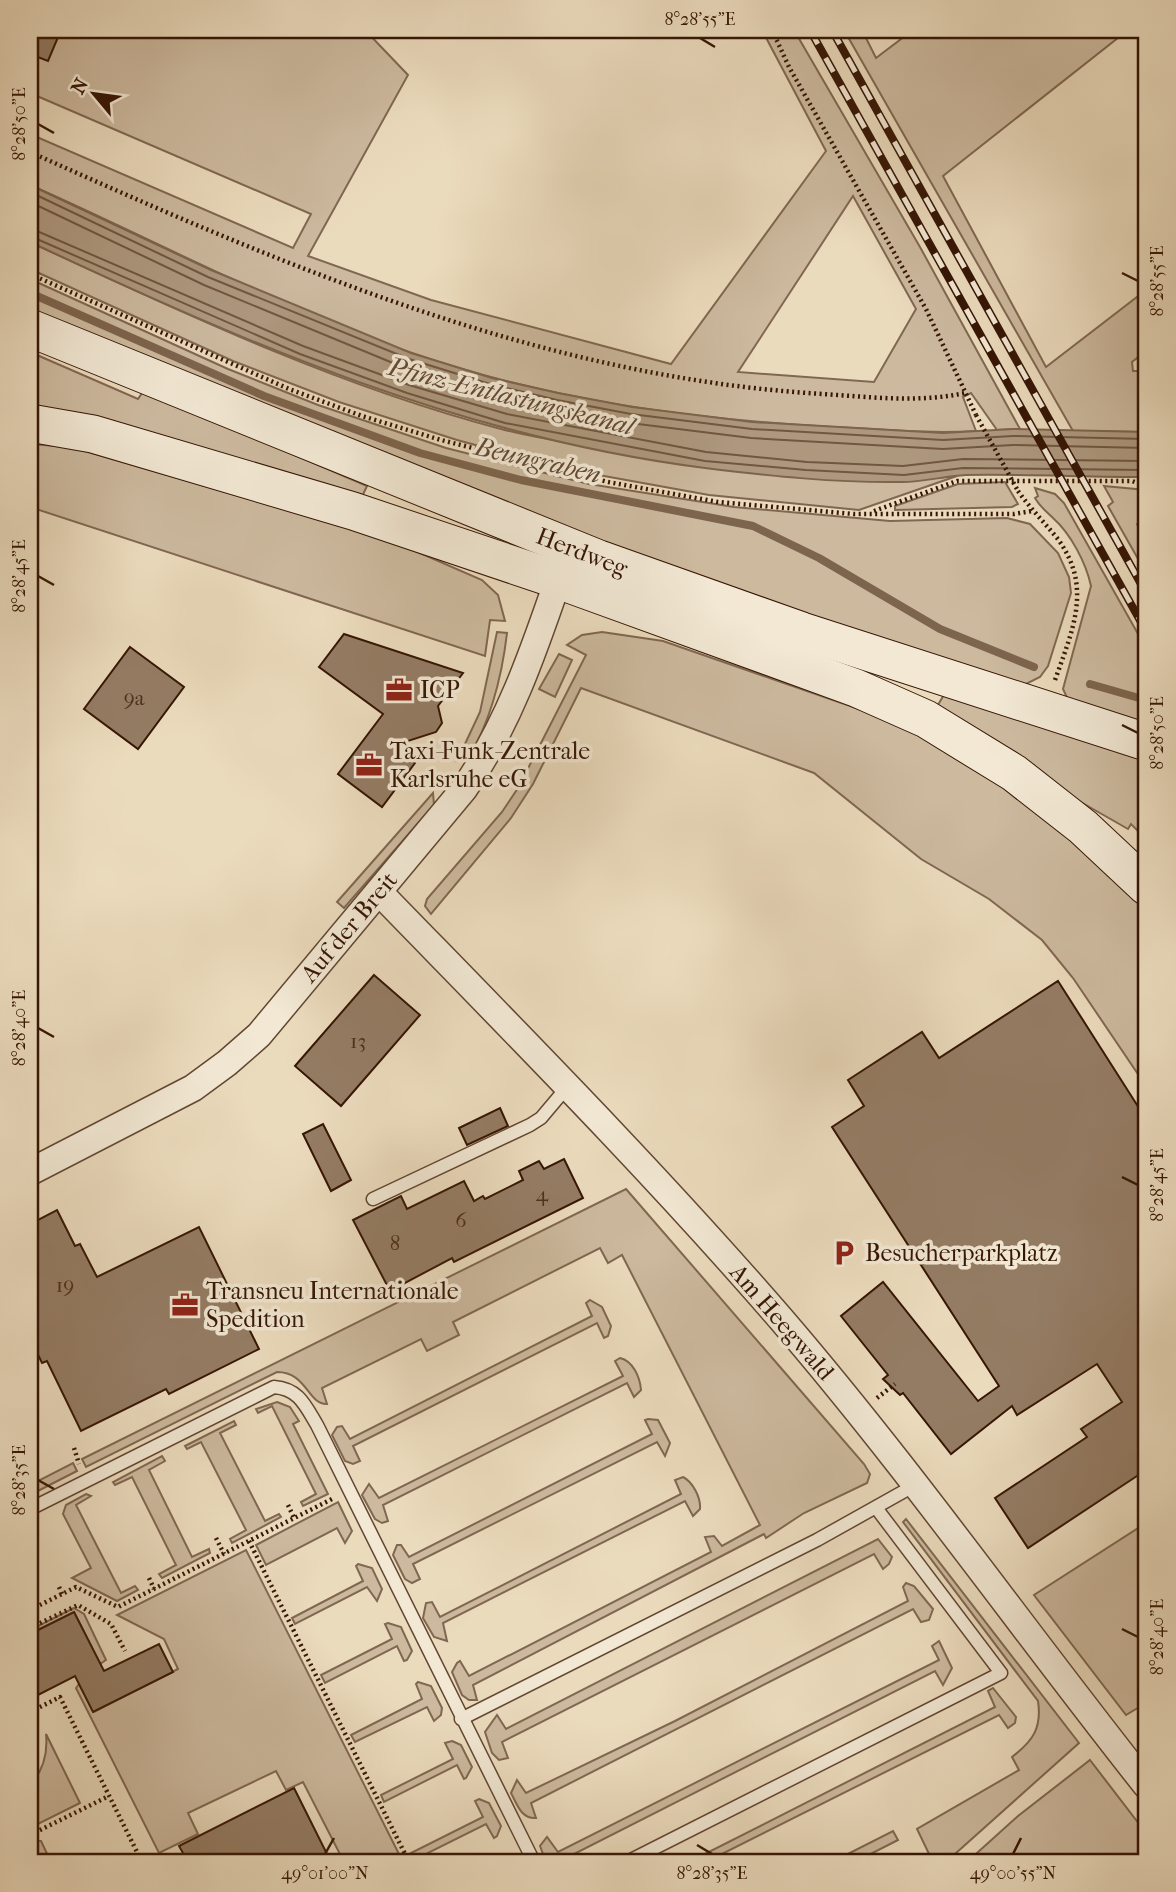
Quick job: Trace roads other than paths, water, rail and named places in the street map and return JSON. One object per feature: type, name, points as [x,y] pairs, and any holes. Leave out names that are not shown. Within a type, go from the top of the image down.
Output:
[{"type":"main road","name":"Herdweg","points":[[30,328],[599,559],[802,631],[1146,743]]},
{"type":"main road","points":[[30,423],[93,434],[353,511],[558,580],[856,688],[926,719],[982,752],[1045,796],[1118,857],[1146,886]]},
{"type":"street","name":"Auf der Breit","points":[[30,1172],[193,1088],[228,1063],[259,1035],[464,789],[490,751],[512,703],[558,580]]},
{"type":"street","name":"Am Heegwald","points":[[379,892],[568,1086],[780,1318],[918,1484],[1146,1785]]},
{"type":"lane","points":[[373,1199],[530,1125],[541,1118],[568,1086]]},
{"type":"lane","points":[[30,1509],[274,1387],[289,1388],[300,1396],[349,1490],[534,1862]]},
{"type":"lane","points":[[461,1719],[877,1508],[918,1484]]},
{"type":"lane","points":[[627,1862],[1001,1672],[877,1508]]},
{"type":"water","name":"Pfinz-Entlastungskanal","points":[[30,185],[211,270],[411,353],[492,378],[632,407],[752,422],[943,433],[1013,429],[1146,432],[1146,477],[966,475],[910,482],[828,480],[705,468],[615,454],[528,434],[442,410],[276,351],[30,242]]},
{"type":"waterway","name":"Beungraben","points":[[30,293],[264,396],[420,453],[521,480],[753,526],[819,558],[940,629],[1034,667]]},
{"type":"waterway","name":"Beungraben","points":[[1090,684],[1146,700]]},
{"type":"railway","points":[[810,30],[1146,631]]},
{"type":"railway","points":[[832,30],[1146,593]]},
{"type":"place","name":"ICP","points":[[399,690]]},
{"type":"place","name":"Taxi-Funk-Zentrale Karlsruhe eG","points":[[369,765]]},
{"type":"place","name":"Besucherparkplatz","points":[[844,1253]]},
{"type":"place","name":"Transneu Internationale Spedition","points":[[185,1305]]}]
